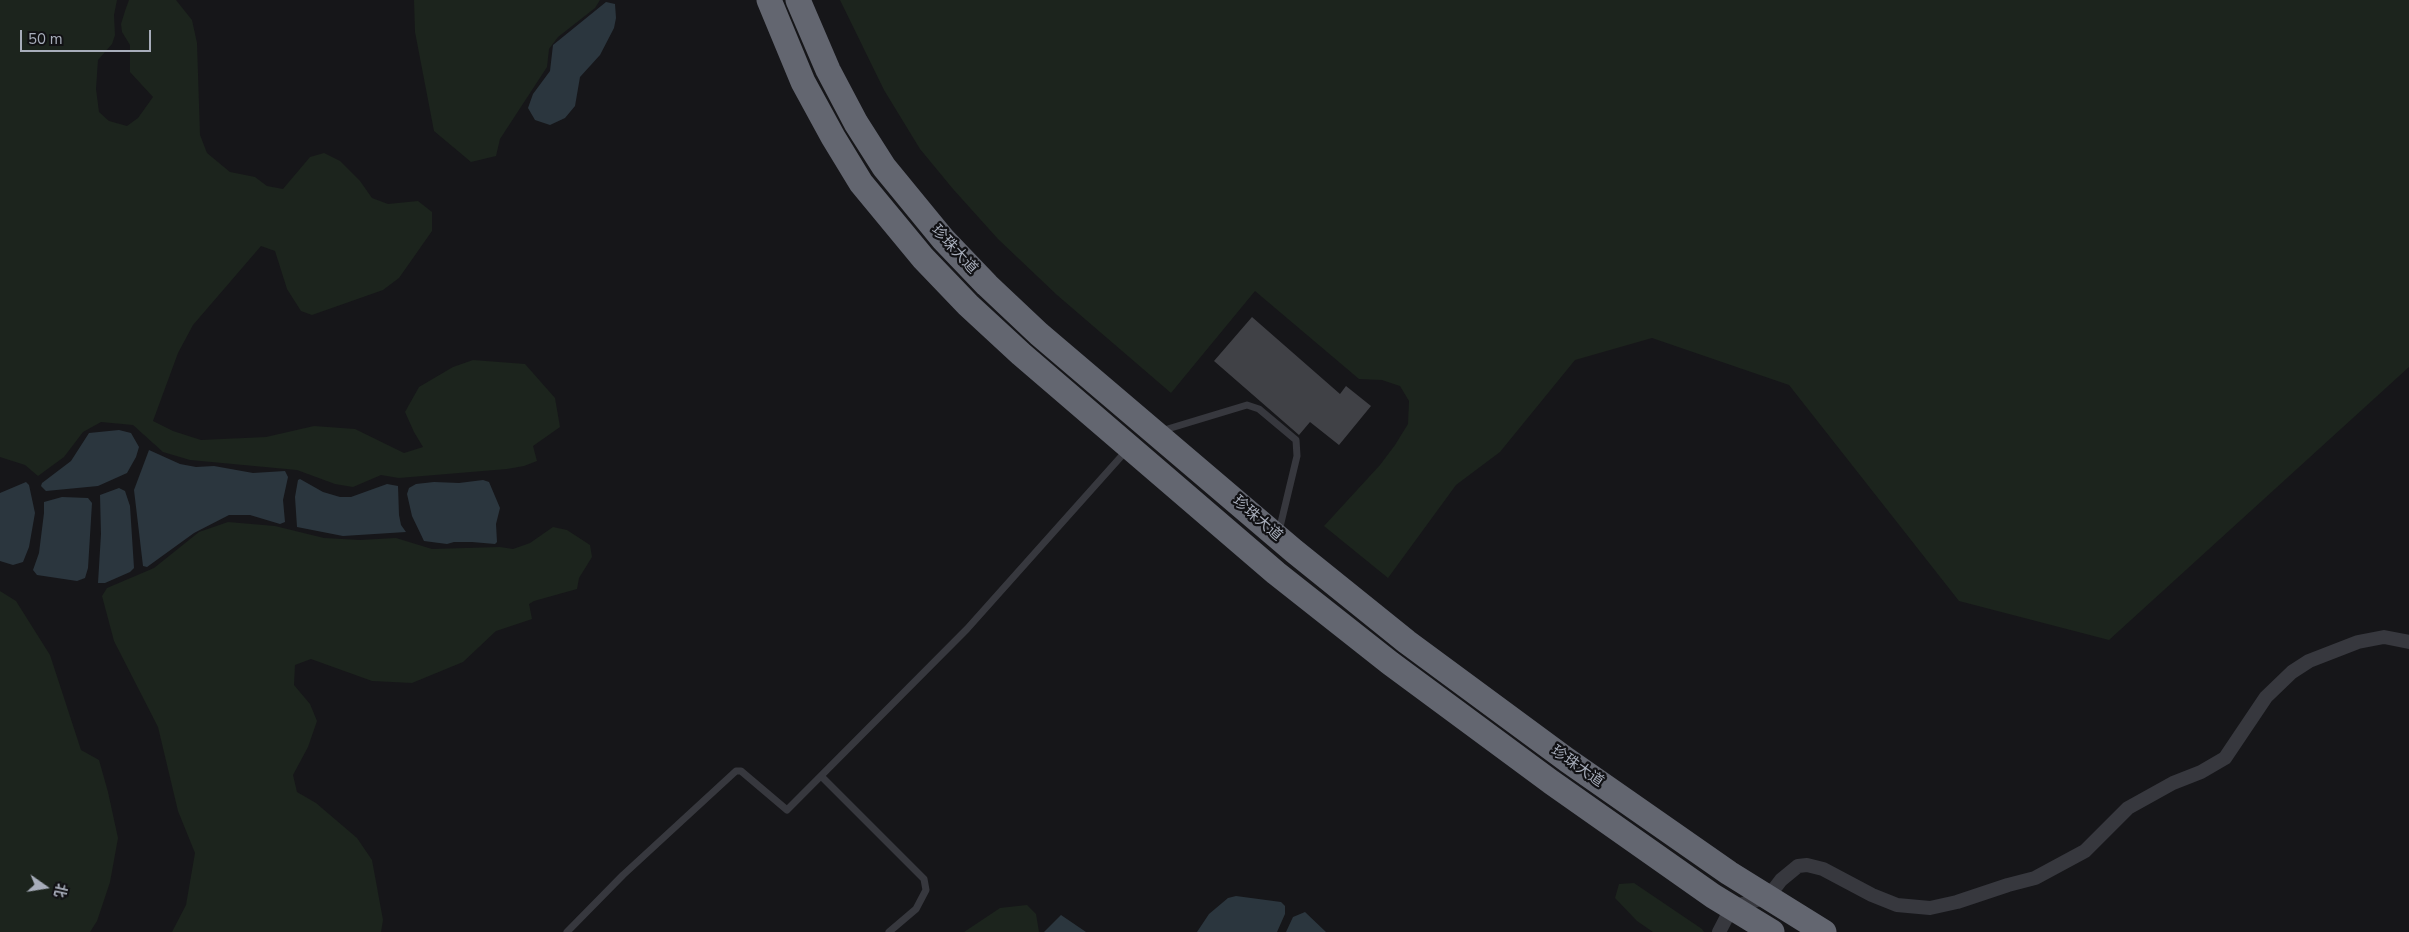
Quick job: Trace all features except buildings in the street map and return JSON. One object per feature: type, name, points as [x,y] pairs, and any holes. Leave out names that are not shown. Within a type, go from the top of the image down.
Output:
[{"type":"highway","name":"珍珠大道","points":[[769,0],[803,82],[832,137],[861,183],[894,224],[968,305],[1021,354],[1276,573],[1390,664],[1551,782],[1732,907],[1772,932]]},
{"type":"highway","name":"珍珠大道","points":[[798,0],[828,70],[856,123],[884,167],[915,206],[987,285],[1039,334],[1278,538],[1407,642],[1567,760],[1729,873],[1824,932]]},
{"type":"street","points":[[1719,932],[1732,907],[1768,897],[1781,880],[1798,866],[1807,865],[1823,869],[1872,895],[1897,904],[1930,908],[1957,902],[2008,884],[2035,878],[2085,851],[2128,808],[2173,783],[2201,772],[2225,758],[2266,697],[2292,672],[2309,661],[2358,642],[2384,637],[2409,642]]},
{"type":"lane","points":[[1156,434],[1247,405],[1258,409],[1296,440],[1297,456],[1278,538]]},
{"type":"lane","points":[[567,932],[623,875],[736,771],[741,771],[787,810],[967,629],[1129,447]]},
{"type":"lane","points":[[821,776],[924,879],[926,890],[916,909],[889,932]]},
{"type":"shaded area","points":[[0,0],[117,0],[114,15],[115,35],[112,44],[98,60],[96,89],[99,112],[109,121],[127,126],[138,118],[153,97],[130,72],[130,45],[122,32],[121,24],[129,0],[176,0],[192,20],[197,43],[200,135],[207,153],[230,172],[255,177],[267,186],[283,189],[310,157],[324,153],[340,161],[360,181],[372,198],[388,204],[418,201],[432,212],[432,231],[399,278],[383,290],[312,315],[301,311],[287,289],[275,251],[261,246],[193,325],[178,353],[153,421],[173,431],[201,440],[266,437],[314,426],[355,429],[404,453],[423,447],[405,412],[419,387],[453,367],[473,360],[525,364],[555,398],[560,427],[533,446],[537,461],[507,469],[399,478],[381,475],[353,487],[335,484],[297,470],[190,460],[163,452],[133,425],[101,422],[83,432],[64,457],[38,476],[25,465],[0,457]]},
{"type":"shaded area","points":[[414,0],[600,0],[595,8],[558,37],[549,49],[547,67],[500,139],[496,156],[471,162],[434,131],[415,32]]},
{"type":"shaded area","points":[[840,0],[2409,0],[2409,367],[2109,640],[1959,601],[1789,385],[1652,338],[1575,360],[1500,452],[1456,485],[1388,578],[1324,526],[1380,465],[1408,424],[1409,401],[1400,386],[1382,380],[1359,379],[1255,291],[1171,393],[1057,295],[998,239],[953,189],[920,149],[884,90]]},
{"type":"shaded area","points":[[606,2],[615,4],[616,18],[614,28],[600,55],[580,77],[575,106],[565,118],[550,125],[535,120],[528,108],[533,94],[550,71],[553,45]]},
{"type":"shaded area","points":[[119,430],[131,433],[139,447],[127,473],[98,486],[46,491],[41,486],[42,483],[71,461],[89,433]]},
{"type":"shaded area","points":[[149,450],[180,464],[196,467],[214,466],[253,473],[285,471],[288,477],[283,500],[285,522],[280,524],[250,515],[229,515],[194,533],[147,567],[143,566],[134,490]]},
{"type":"shaded area","points":[[300,479],[323,492],[340,497],[351,497],[387,484],[398,486],[399,515],[401,525],[406,532],[343,536],[297,527],[295,497],[298,480]]},
{"type":"shaded area","points":[[483,480],[489,482],[500,508],[496,524],[497,542],[495,544],[454,542],[447,544],[424,541],[412,516],[407,494],[409,488],[416,484],[434,482],[459,483]]},
{"type":"shaded area","points":[[26,482],[29,485],[35,513],[29,547],[23,562],[13,565],[0,561],[0,493]]},
{"type":"shaded area","points":[[119,488],[125,491],[130,506],[134,568],[130,572],[105,583],[98,583],[101,534],[100,495]]},
{"type":"shaded area","points":[[62,497],[88,498],[92,503],[88,568],[85,578],[77,581],[37,575],[33,570],[39,553],[44,502]]},
{"type":"shaded area","points":[[228,522],[275,526],[324,538],[360,540],[396,538],[432,549],[500,547],[513,549],[530,543],[553,527],[567,530],[590,545],[592,557],[579,578],[577,589],[534,601],[529,604],[532,619],[496,631],[463,662],[412,683],[372,681],[311,659],[295,665],[294,685],[310,704],[317,721],[308,747],[293,775],[297,792],[316,803],[357,838],[372,860],[383,920],[381,932],[172,932],[186,905],[195,853],[178,811],[158,727],[114,641],[102,596],[107,588],[154,568],[199,532]]},
{"type":"shaded area","points":[[0,591],[16,601],[50,655],[81,750],[99,760],[108,792],[118,838],[110,882],[97,921],[90,932],[0,932]]},
{"type":"shaded area","points":[[1634,883],[1704,932],[1653,932],[1637,921],[1615,898],[1619,884]]},
{"type":"shaded area","points":[[1236,896],[1281,902],[1285,906],[1285,914],[1277,932],[1197,932],[1209,914],[1228,898]]},
{"type":"shaded area","points":[[1027,905],[1036,914],[1039,932],[964,932],[1000,908]]},
{"type":"shaded area","points":[[1305,912],[1326,932],[1286,932],[1293,917]]},
{"type":"shaded area","points":[[1061,915],[1086,932],[1044,932]]}]
